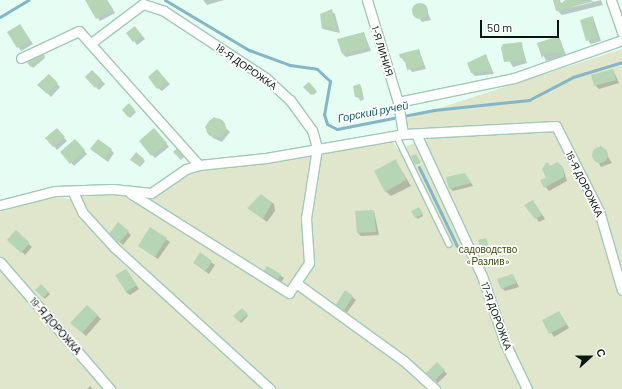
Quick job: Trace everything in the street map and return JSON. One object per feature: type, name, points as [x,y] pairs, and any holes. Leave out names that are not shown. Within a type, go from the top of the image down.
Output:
[{"type":"street","name":"1-Я ЛИНИЯ","points":[[367,0],[398,106],[400,123],[399,134]]},
{"type":"street","points":[[611,0],[622,32]]},
{"type":"street","name":"18-Я ДОРОЖКА","points":[[91,43],[143,4],[164,11],[266,78],[290,100],[312,130],[317,148],[306,218],[309,263],[296,283]]},
{"type":"street","points":[[20,58],[79,31],[199,165]]},
{"type":"street","points":[[398,106],[514,78],[622,40]]},
{"type":"street","name":"16-Я ДОРОЖКА","points":[[416,134],[556,126],[599,211],[622,290]]},
{"type":"street","points":[[0,205],[55,191],[73,192],[108,189],[130,193],[151,193],[186,169],[199,165],[266,158],[399,134],[416,134]]},
{"type":"street","name":"17-Я ДОРОЖКА","points":[[416,134],[482,276],[505,343],[527,389]]},
{"type":"street","points":[[73,192],[83,213],[114,247],[270,389]]},
{"type":"street","points":[[130,193],[290,293],[296,283],[404,361],[435,389]]},
{"type":"street","name":"19-Я ДОРОЖКА","points":[[0,262],[110,389]]},
{"type":"lane","points":[[399,134],[450,244]]},
{"type":"green space","name":"садоводство «Разлив»","points":[[622,49],[622,389],[0,389],[0,212],[56,195],[71,200],[99,186],[132,187],[156,195],[191,171],[273,162],[342,147],[391,140],[398,150],[414,143],[406,119]]},
{"type":"building","points":[[85,0],[107,0],[113,9],[96,19]]},
{"type":"building","points":[[553,0],[560,0],[561,4],[565,0],[595,1],[556,11]]},
{"type":"building","points":[[420,3],[427,8],[428,11],[423,18],[420,19],[413,14],[412,11],[417,4]]},
{"type":"building","points":[[332,9],[337,30],[333,31],[331,26],[322,29],[320,14]]},
{"type":"building","points":[[593,16],[594,22],[591,23],[598,38],[586,41],[580,20]]},
{"type":"building","points":[[20,24],[30,40],[17,48],[7,32]]},
{"type":"building","points":[[135,26],[142,36],[133,42],[126,33]]},
{"type":"building","points":[[364,32],[368,48],[342,54],[337,39]]},
{"type":"building","points":[[559,36],[564,52],[545,54],[542,58],[537,43]]},
{"type":"building","points":[[522,42],[524,60],[504,62],[501,48],[503,44]]},
{"type":"building","points":[[419,49],[423,66],[407,70],[404,57],[400,58],[399,54]]},
{"type":"building","points":[[41,51],[45,56],[31,67],[27,63]]},
{"type":"building","points":[[486,54],[491,71],[471,73],[467,63]]},
{"type":"building","points":[[157,69],[167,81],[157,89],[148,77]]},
{"type":"building","points":[[613,69],[616,80],[594,86],[591,75]]},
{"type":"building","points":[[92,70],[102,80],[95,88],[85,77]]},
{"type":"building","points":[[49,74],[58,83],[47,94],[37,85]]},
{"type":"building","points":[[309,82],[316,90],[311,95],[303,87]]},
{"type":"building","points":[[360,84],[363,100],[360,101],[358,96],[355,97],[353,86]]},
{"type":"building","points":[[129,103],[135,110],[128,117],[122,110]]},
{"type":"building","points":[[216,118],[223,121],[226,128],[223,135],[216,138],[209,135],[206,128],[209,121]]},
{"type":"building","points":[[57,128],[65,137],[53,147],[45,138]]},
{"type":"building","points":[[154,128],[167,143],[151,156],[139,141]]},
{"type":"building","points":[[75,139],[85,150],[70,164],[60,152]]},
{"type":"building","points":[[98,139],[112,149],[104,159],[90,149]]},
{"type":"building","points":[[179,146],[186,155],[181,160],[173,152]]},
{"type":"building","points":[[600,147],[606,149],[608,155],[606,161],[600,163],[594,161],[592,155],[594,149]]},
{"type":"building","points":[[136,152],[144,159],[139,166],[130,160]]},
{"type":"building","points":[[416,154],[421,163],[415,165],[411,156]]},
{"type":"building","points":[[396,159],[406,180],[385,192],[374,171]]},
{"type":"building","points":[[547,162],[550,166],[557,162],[563,167],[564,177],[544,188],[540,180],[546,178],[542,169]]},
{"type":"building","points":[[465,173],[471,183],[449,189],[446,177]]},
{"type":"building","points":[[261,194],[272,203],[263,219],[247,208]]},
{"type":"building","points":[[533,200],[542,215],[535,219],[524,205]]},
{"type":"building","points":[[419,207],[423,214],[415,218],[411,211]]},
{"type":"building","points":[[374,210],[376,232],[357,233],[355,211]]},
{"type":"building","points":[[118,222],[129,231],[119,243],[109,234]]},
{"type":"building","points":[[150,227],[167,238],[155,257],[138,246]]},
{"type":"building","points":[[16,230],[30,243],[21,253],[7,240]]},
{"type":"building","points":[[486,238],[489,247],[481,249],[478,240]]},
{"type":"building","points":[[200,252],[212,261],[206,271],[193,263]]},
{"type":"building","points":[[267,266],[281,274],[276,282],[262,273]]},
{"type":"building","points":[[126,269],[137,285],[126,292],[115,275]]},
{"type":"building","points":[[513,274],[516,283],[501,289],[497,279]]},
{"type":"building","points":[[41,284],[49,292],[43,298],[35,290]]},
{"type":"building","points":[[345,290],[353,296],[343,312],[335,306]]},
{"type":"building","points":[[87,305],[98,315],[82,333],[70,323]]},
{"type":"building","points":[[242,308],[248,314],[239,322],[233,316]]},
{"type":"building","points":[[559,311],[566,325],[549,334],[542,320]]},
{"type":"building","points":[[437,362],[445,370],[434,381],[426,373]]},
{"type":"waterway","name":"Горский ручей","points":[[0,17],[28,0]]},
{"type":"waterway","name":"Горский ручей","points":[[165,0],[249,50],[290,65],[317,69],[330,81],[324,114],[327,124],[337,129],[434,110],[529,100],[573,77],[622,62]]},
{"type":"waterway","points":[[419,167],[457,246]]}]
